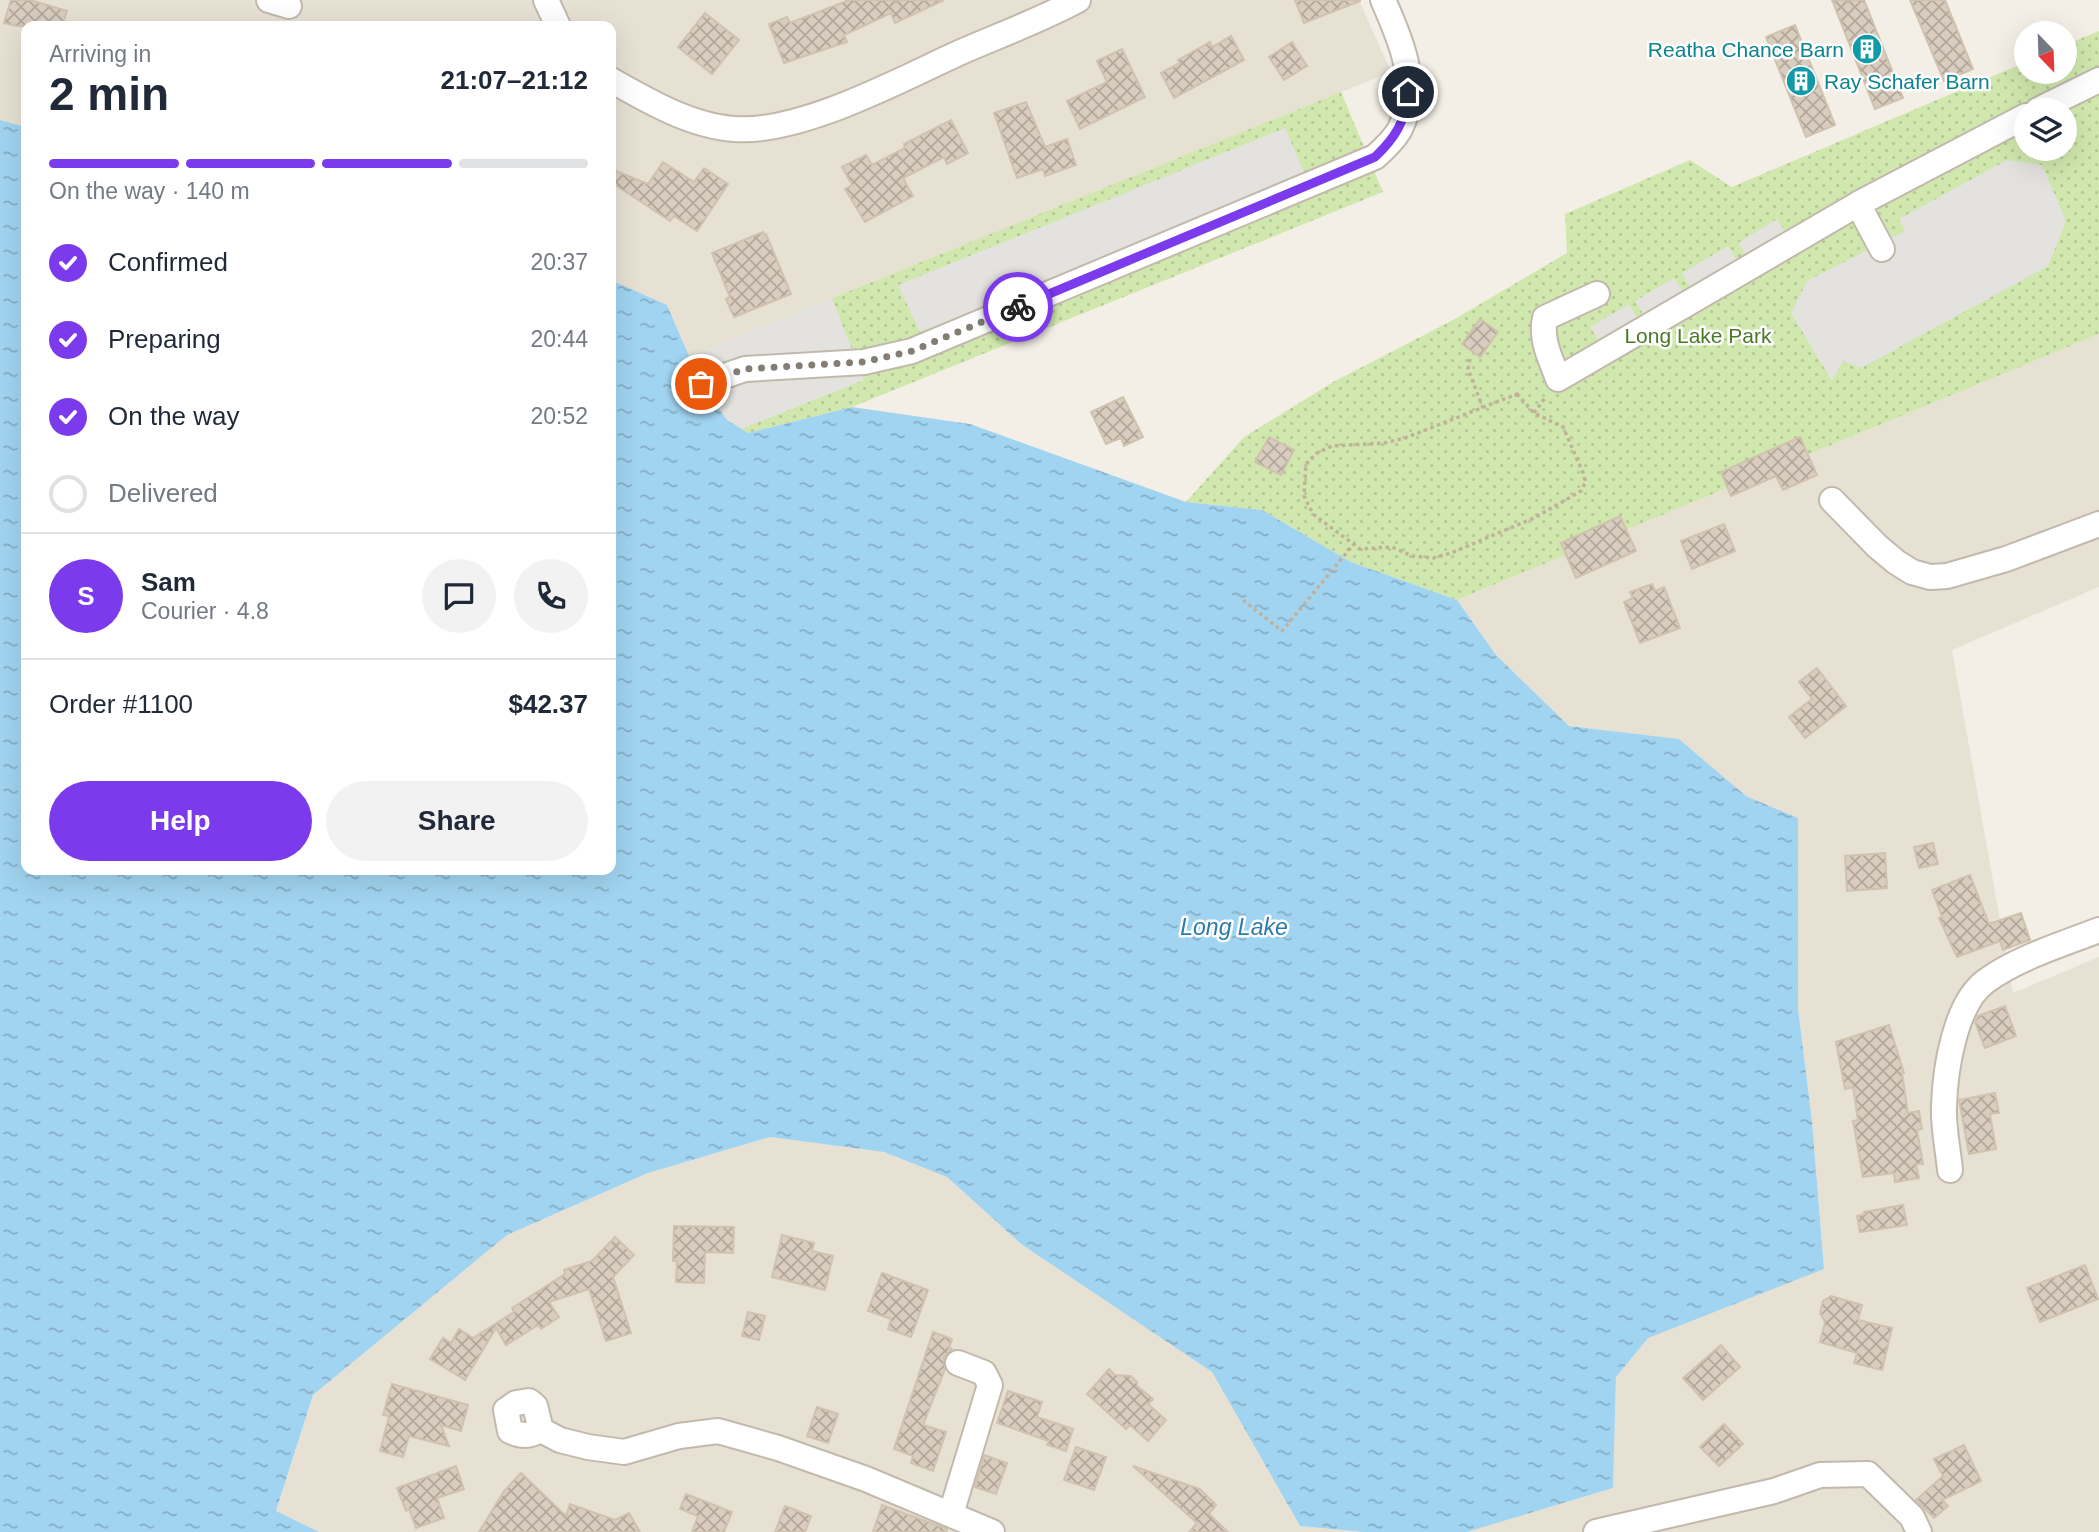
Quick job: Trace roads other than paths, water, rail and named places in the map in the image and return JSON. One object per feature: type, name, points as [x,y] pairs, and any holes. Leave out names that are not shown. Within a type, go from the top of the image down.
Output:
[{"type":"street","points":[[546,0],[556,21]]},
{"type":"street","points":[[616,83],[669,111],[698,122],[733,130],[759,129],[799,121],[842,105],[1078,0]]},
{"type":"street","points":[[701,384],[745,369],[864,362],[912,351],[1375,157],[1399,130],[1407,110],[1409,75],[1399,34],[1383,0]]},
{"type":"street","points":[[2062,98],[2099,80]]},
{"type":"street","points":[[1597,294],[1545,318],[1544,342],[1558,379],[1858,204],[2014,123]]},
{"type":"street","points":[[1858,204],[1882,249]]},
{"type":"street","points":[[1832,499],[1877,547],[1912,572],[1930,577],[1947,576],[2006,559],[2099,524]]},
{"type":"street","points":[[1950,1170],[1944,1108],[1949,1058],[1961,1019],[1974,993],[1985,981],[2004,971],[2099,930]]},
{"type":"street","points":[[951,1514],[990,1385],[984,1373],[958,1363]]},
{"type":"street","points":[[541,1430],[560,1440],[624,1452],[679,1436],[718,1431],[778,1448],[866,1479],[992,1532]]},
{"type":"street","points":[[1595,1532],[1773,1491],[1820,1475],[1868,1475],[1912,1517],[1919,1532]]},
{"type":"water","name":"Long Lake","points":[[0,120],[21,126],[21,875],[616,875],[616,282],[667,305],[701,384],[727,420],[748,433],[852,407],[970,424],[1186,502],[1262,510],[1351,562],[1457,600],[1496,655],[1569,726],[1679,739],[1746,796],[1798,818],[1798,1008],[1812,1121],[1824,1269],[1648,1338],[1616,1377],[1613,1488],[1467,1532],[1364,1532],[1300,1526],[1212,1372],[1021,1244],[947,1177],[884,1152],[770,1137],[648,1173],[507,1235],[313,1395],[276,1511],[319,1532],[0,1532]]},
{"type":"place","name":"Reatha Chance Barn","points":[[1867,49]]},
{"type":"place","name":"Ray Schafer Barn","points":[[1801,81]]},
{"type":"park label","name":"Long Lake Park","points":[[1698,335]]}]
